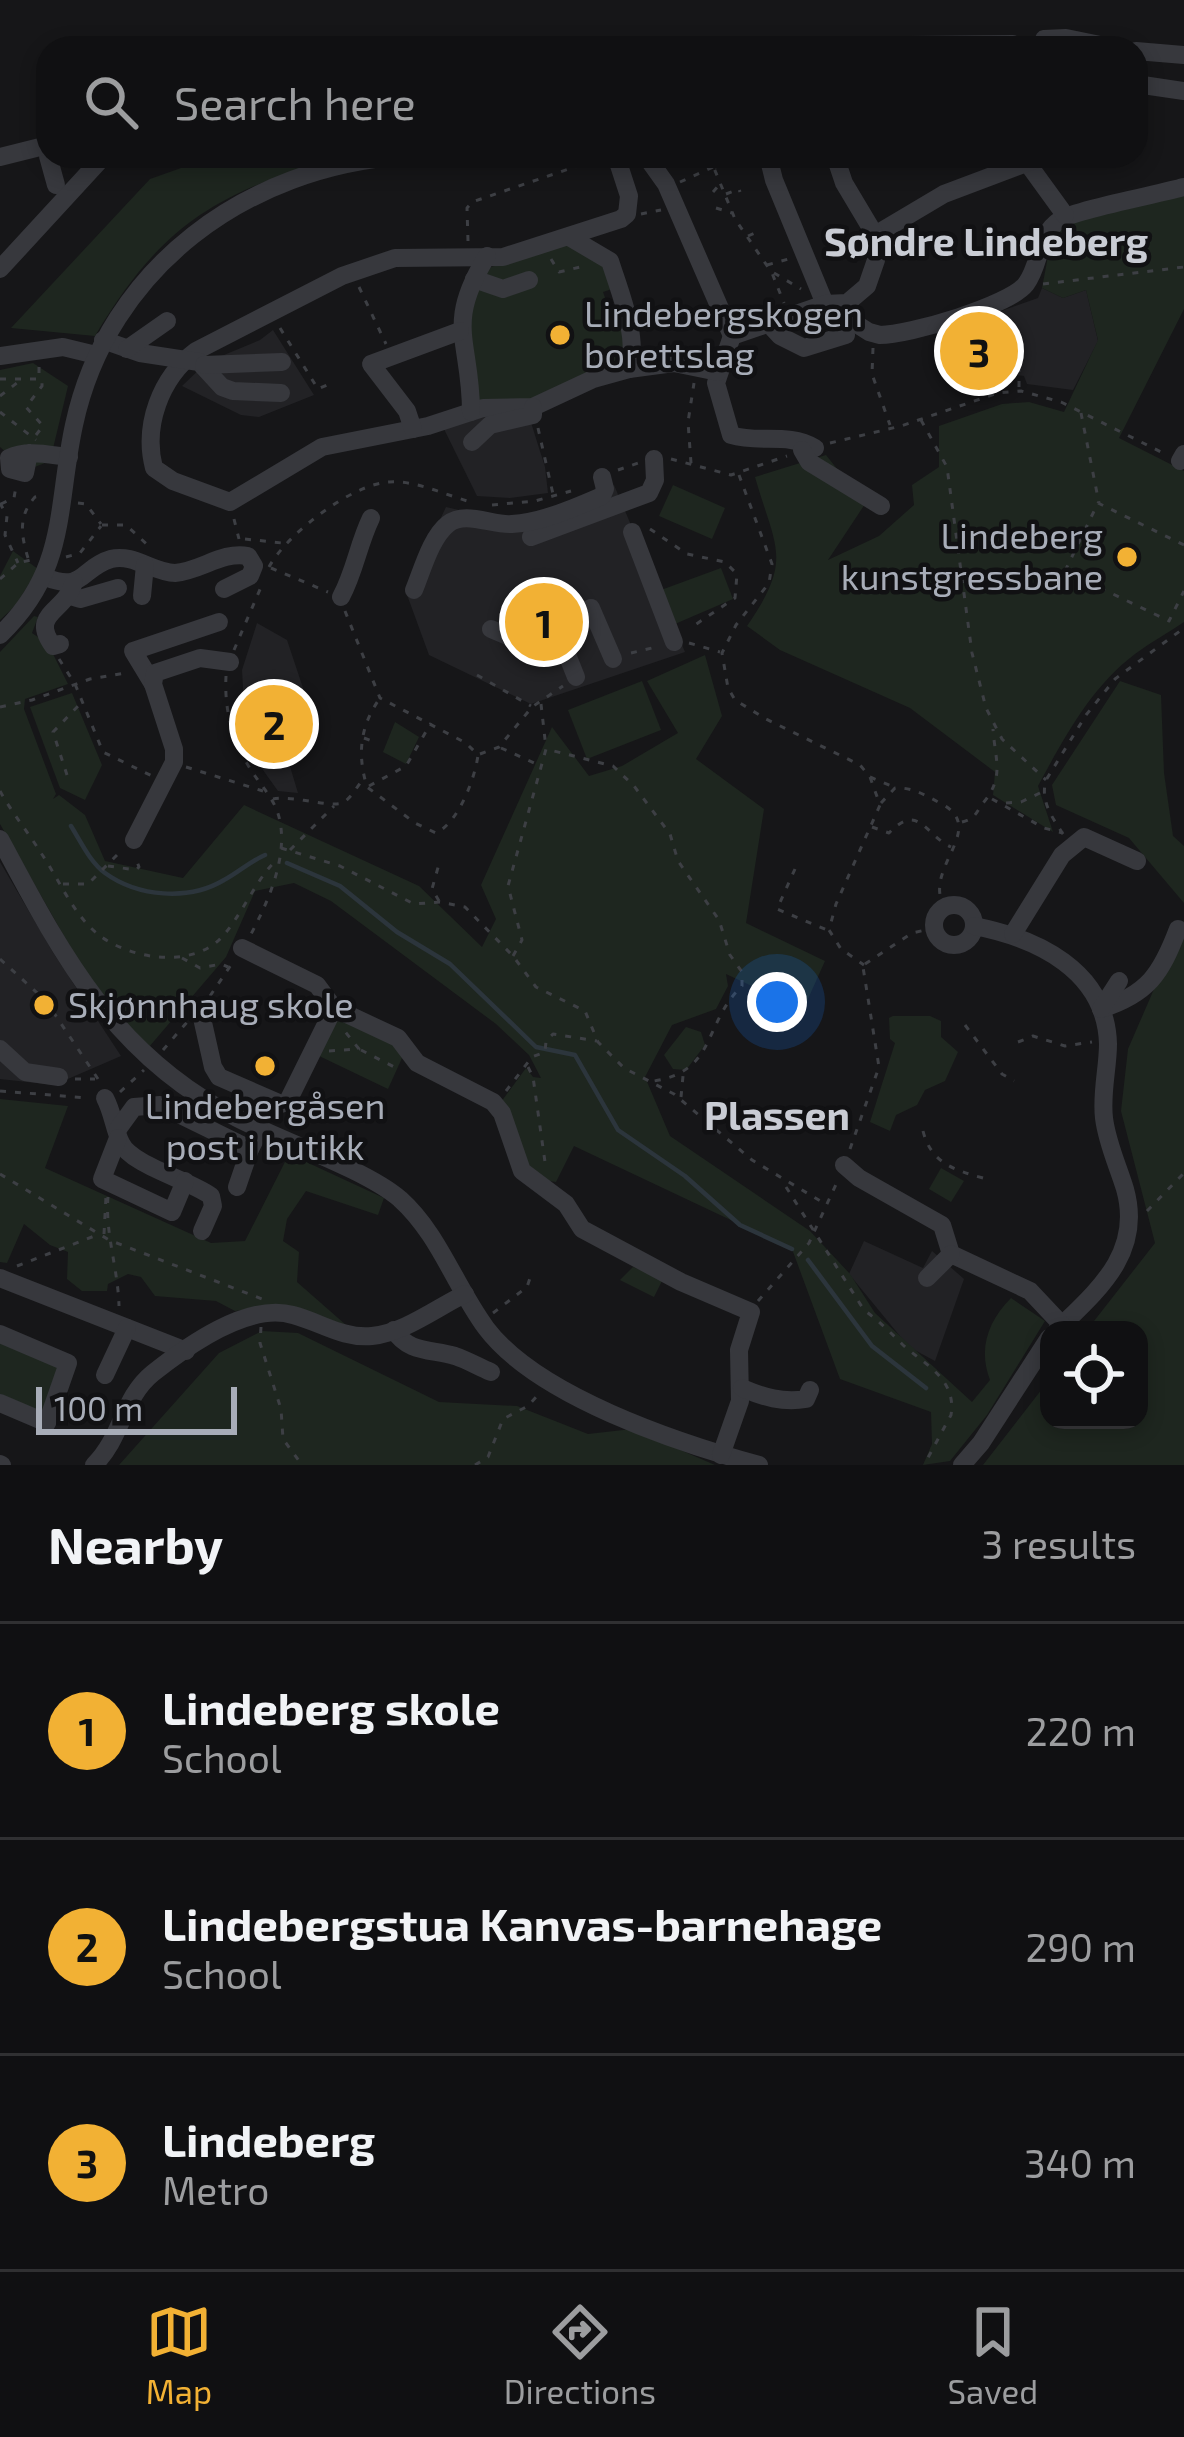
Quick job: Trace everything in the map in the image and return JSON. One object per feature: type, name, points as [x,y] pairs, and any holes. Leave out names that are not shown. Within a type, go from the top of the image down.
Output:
[{"type":"street","points":[[1148,52],[1184,55]]},
{"type":"street","points":[[1148,86],[1184,91]]},
{"type":"street","points":[[0,157],[36,152]]},
{"type":"street","points":[[52,168],[56,185]]},
{"type":"street","points":[[0,268],[93,168]]},
{"type":"street","points":[[0,635],[45,577],[60,529],[77,414],[100,348],[155,267],[228,210],[312,174],[343,168]]},
{"type":"street","points":[[533,411],[484,408],[413,429],[322,447],[230,502],[173,481],[154,468],[149,429],[156,406],[195,362],[352,272],[394,257],[478,252],[503,257],[571,238],[627,214],[629,196],[617,168]]},
{"type":"street","points":[[654,168],[671,196],[732,336],[716,383],[731,435],[785,436],[815,447],[809,463],[880,506]]},
{"type":"street","points":[[768,168],[783,215],[806,255],[825,304],[874,334],[889,335],[982,308],[1024,287],[1034,272],[1043,238],[1066,215],[1184,187]]},
{"type":"street","points":[[732,336],[825,304],[847,303],[864,291],[874,269],[875,235],[839,168]]},
{"type":"street","points":[[875,235],[944,194],[1014,168]]},
{"type":"street","points":[[1040,168],[1066,215]]},
{"type":"street","points":[[571,238],[610,261],[629,329],[629,369]]},
{"type":"street","points":[[471,412],[460,332],[478,252]]},
{"type":"street","points":[[474,279],[503,289],[529,280]]},
{"type":"street","points":[[127,349],[167,321]]},
{"type":"street","points":[[769,324],[780,336],[804,348],[846,335]]},
{"type":"street","points":[[413,429],[406,411],[371,364],[460,332]]},
{"type":"street","points":[[0,356],[63,347],[127,349],[195,362],[282,362]]},
{"type":"street","points":[[195,362],[222,388],[281,394]]},
{"type":"street","points":[[472,442],[490,425],[629,369],[674,363],[718,372]]},
{"type":"street","points":[[34,448],[69,457]]},
{"type":"street","points":[[531,537],[649,493],[655,485],[654,459]]},
{"type":"street","points":[[414,590],[450,522],[461,518],[511,525],[537,520],[602,496],[602,478]]},
{"type":"street","points":[[340,597],[358,563],[371,518]]},
{"type":"street","points":[[639,528],[674,642]]},
{"type":"street","points":[[56,645],[43,628],[44,621],[72,589],[109,560],[152,560],[182,573],[237,554],[248,556],[254,566],[250,576],[224,590]]},
{"type":"street","points":[[142,596],[152,560]]},
{"type":"street","points":[[45,577],[72,589],[80,598],[118,588]]},
{"type":"street","points":[[491,629],[517,640],[592,608],[613,659]]},
{"type":"street","points":[[133,842],[171,771],[174,749],[153,684],[133,651],[226,626]]},
{"type":"street","points":[[556,627],[576,677]]},
{"type":"street","points":[[153,684],[155,674],[184,662],[216,658],[230,662]]},
{"type":"street","points":[[1013,934],[1068,838],[1089,837],[1136,861]]},
{"type":"street","points":[[0,839],[52,938],[96,1003],[146,1057],[204,1101],[398,1198],[432,1238],[481,1321],[506,1350],[549,1382],[721,1455],[759,1465]]},
{"type":"street","points":[[934,928],[940,911],[956,906],[969,913],[974,926],[1013,934],[1069,965],[1094,992],[1101,1009],[1108,1039],[1104,1118],[1126,1192],[1129,1229],[1111,1276],[1066,1321]]},
{"type":"street","points":[[1101,1009],[1137,996],[1150,982],[1178,928]]},
{"type":"street","points":[[242,948],[317,985],[334,1008],[398,1038],[417,1063],[495,1105],[522,1171],[566,1204],[590,1234],[751,1312],[739,1350],[742,1388],[721,1455]]},
{"type":"street","points":[[1101,1009],[1119,981]]},
{"type":"street","points":[[200,1009],[219,1077],[281,1104],[288,1101],[334,1008]]},
{"type":"street","points":[[0,1049],[25,1072],[58,1077]]},
{"type":"street","points":[[204,1101],[219,1077]]},
{"type":"street","points":[[102,1098],[129,1154],[213,1200],[202,1231]]},
{"type":"street","points":[[185,1181],[172,1212],[108,1188],[101,1179],[134,1107],[152,1104],[250,1149]]},
{"type":"street","points":[[237,1187],[260,1130]]},
{"type":"street","points":[[844,1165],[942,1225],[951,1254],[1046,1297],[1053,1321]]},
{"type":"street","points":[[927,1278],[951,1254]]},
{"type":"street","points":[[3,1273],[186,1351]]},
{"type":"street","points":[[94,1465],[116,1438],[121,1419],[142,1384],[228,1325],[273,1312],[348,1335],[374,1336],[465,1294]]},
{"type":"street","points":[[105,1375],[123,1327]]},
{"type":"street","points":[[394,1330],[401,1341],[416,1349],[459,1357],[491,1372]]},
{"type":"street","points":[[0,1334],[68,1363],[47,1423],[0,1403]]},
{"type":"street","points":[[962,1465],[1040,1355]]},
{"type":"street","points":[[742,1388],[766,1398],[795,1401],[806,1399],[810,1390]]},
{"type":"path","points":[[478,252],[466,220],[472,202],[575,168]]},
{"type":"path","points":[[627,214],[671,196],[714,168],[733,216],[772,273],[787,309]]},
{"type":"path","points":[[713,192],[720,184]]},
{"type":"path","points":[[724,194],[740,192]]},
{"type":"path","points":[[716,208],[733,216]]},
{"type":"path","points":[[726,223],[733,216]]},
{"type":"path","points":[[747,237],[757,232],[755,228]]},
{"type":"path","points":[[767,265],[806,255]]},
{"type":"path","points":[[559,272],[580,267]]},
{"type":"path","points":[[1024,287],[1184,267]]},
{"type":"path","points":[[352,272],[384,340]]},
{"type":"path","points":[[772,273],[801,289]]},
{"type":"path","points":[[982,308],[997,359],[1019,352],[1019,392]]},
{"type":"path","points":[[279,327],[318,389],[327,385]]},
{"type":"path","points":[[874,334],[872,374],[881,386],[891,427]]},
{"type":"path","points":[[31,362],[39,367],[42,386],[26,407],[48,431]]},
{"type":"path","points":[[690,464],[688,422],[697,369]]},
{"type":"path","points":[[0,379],[42,377]]},
{"type":"path","points":[[0,396],[22,380]]},
{"type":"path","points":[[242,948],[266,904],[278,860],[280,827],[272,800],[243,757],[231,726],[225,692],[230,662],[269,567],[284,543],[338,504],[376,484],[412,484],[484,504],[516,504],[554,496],[654,459],[739,475],[815,447],[901,426],[998,393],[1019,392],[1048,396],[1182,457]]},
{"type":"path","points":[[533,411],[554,496]]},
{"type":"path","points":[[1081,411],[1099,504],[1065,571],[1169,621],[1184,591]]},
{"type":"path","points":[[0,412],[34,448],[43,426]]},
{"type":"path","points":[[921,419],[947,467],[972,653],[998,764],[991,798],[973,819],[960,823]]},
{"type":"path","points":[[815,447],[834,458]]},
{"type":"path","points":[[739,475],[770,552],[771,577],[731,632],[722,653],[722,673],[736,700],[852,760],[870,777],[896,788],[908,787],[950,808],[960,823],[937,884],[942,902]]},
{"type":"path","points":[[0,546],[7,516],[0,503],[14,498],[16,488]]},
{"type":"path","points":[[0,579],[28,558],[22,535],[24,513],[35,496],[53,497]]},
{"type":"path","points":[[76,502],[86,504],[102,525],[132,528],[152,560]]},
{"type":"path","points":[[230,502],[240,541]]},
{"type":"path","points":[[1099,504],[1184,545]]},
{"type":"path","points":[[66,557],[80,553],[102,525]]},
{"type":"path","points":[[639,528],[678,549],[725,562],[737,574],[735,598],[674,642]]},
{"type":"path","points":[[5,535],[18,563]]},
{"type":"path","points":[[226,546],[252,537],[284,543]]},
{"type":"path","points":[[269,567],[340,597],[380,698],[466,743],[478,755],[465,794],[445,829],[426,830],[367,787],[362,737],[380,698]]},
{"type":"path","points":[[1068,838],[1048,810],[1043,791],[1046,780],[1086,715],[1115,679],[1182,629],[1171,618]]},
{"type":"path","points":[[226,626],[242,632]]},
{"type":"path","points":[[674,642],[722,653]]},
{"type":"path","points":[[56,645],[103,752],[149,773],[159,791]]},
{"type":"path","points":[[0,706],[140,667]]},
{"type":"path","points":[[478,675],[532,707]]},
{"type":"path","points":[[513,956],[522,940],[508,886],[546,749],[540,701]]},
{"type":"path","points":[[67,775],[53,732],[83,702]]},
{"type":"path","points":[[367,787],[406,766],[431,723]]},
{"type":"path","points":[[993,727],[1046,780]]},
{"type":"path","points":[[362,737],[377,743]]},
{"type":"path","points":[[499,747],[541,766]]},
{"type":"path","points":[[546,749],[613,766],[634,786],[670,834],[678,860],[719,920],[730,955],[742,972],[742,986],[724,1005],[705,1049],[683,1075],[653,1082]]},
{"type":"path","points":[[204,772],[266,792]]},
{"type":"path","points":[[870,777],[880,805]]},
{"type":"path","points":[[291,852],[364,778]]},
{"type":"path","points":[[829,930],[880,805],[896,788]]},
{"type":"path","points":[[0,791],[86,922],[100,937],[127,950],[180,957],[199,953],[222,938],[269,866],[278,860]]},
{"type":"path","points":[[1004,803],[1021,802],[1043,791]]},
{"type":"path","points":[[272,800],[301,797],[335,806]]},
{"type":"path","points":[[991,798],[1068,838]]},
{"type":"path","points":[[872,827],[889,833],[911,819],[953,848]]},
{"type":"path","points":[[61,884],[81,886],[97,875],[105,865],[133,842],[138,869],[105,865]]},
{"type":"path","points":[[280,848],[340,866],[417,905],[440,902],[465,907],[477,915],[486,932],[513,956],[536,987],[584,1011],[598,1042],[624,1069],[682,1099],[719,1134],[786,1184],[826,1205]]},
{"type":"path","points":[[439,864],[432,889],[440,902]]},
{"type":"path","points":[[751,1312],[800,1256],[814,1232],[879,1067],[863,965],[841,949],[829,930],[777,909],[795,869]]},
{"type":"path","points":[[863,965],[912,933],[934,928]]},
{"type":"path","points":[[180,957],[200,968],[221,964],[230,968]]},
{"type":"path","points":[[0,959],[46,1001],[97,1078],[58,1077]]},
{"type":"path","points":[[334,1008],[359,1049]]},
{"type":"path","points":[[965,1025],[1002,1074],[1014,1081]]},
{"type":"path","points":[[495,1105],[557,1033],[598,1042]]},
{"type":"path","points":[[1018,1042],[1033,1036],[1065,1046],[1108,1039]]},
{"type":"path","points":[[346,1048],[349,1037]]},
{"type":"path","points":[[309,1055],[359,1049],[401,1070]]},
{"type":"path","points":[[527,1066],[537,1101],[545,1191]]},
{"type":"path","points":[[682,1099],[683,1075]]},
{"type":"path","points":[[0,1091],[102,1098]]},
{"type":"path","points":[[922,1131],[936,1158],[983,1178]]},
{"type":"path","points":[[1129,1229],[1184,1173]]},
{"type":"path","points":[[0,1174],[104,1237],[273,1304],[260,1343],[281,1409],[283,1439],[302,1465]]},
{"type":"path","points":[[786,1184],[864,1310],[927,1360],[948,1391],[951,1415],[924,1465]]},
{"type":"path","points":[[108,1188],[104,1237],[119,1273],[123,1327]]},
{"type":"path","points":[[3,1273],[104,1237]]},
{"type":"path","points":[[481,1321],[527,1287],[532,1272]]},
{"type":"path","points":[[475,1465],[488,1457],[503,1419],[528,1406],[549,1382]]},
{"type":"shaded area","points":[[181,168],[302,168],[261,183],[197,217],[144,265],[95,336],[11,328],[150,179]]},
{"type":"shaded area","points":[[1184,192],[1184,309],[1119,438],[1184,471],[1184,622],[1119,667],[1069,732],[1038,786],[1053,832],[993,795],[995,772],[910,708],[780,650],[747,626],[771,585],[776,554],[755,477],[826,455],[865,504],[828,560],[879,536],[914,505],[912,485],[939,467],[939,426],[1002,404],[1029,402],[1064,412],[1098,340],[1086,290],[1063,298],[1042,288],[1052,235],[1065,222]]},
{"type":"shaded area","points":[[566,243],[606,262],[615,288],[603,292],[609,309],[621,312],[628,353],[616,359],[610,370],[534,403],[479,408],[463,322],[485,269]]},
{"type":"shaded area","points":[[1042,288],[1063,298],[1086,290],[1098,341],[1073,390],[1027,384],[1024,376],[1016,375],[1010,383],[988,387],[968,329],[1038,298]]},
{"type":"shaded area","points":[[273,330],[314,395],[259,417],[241,415],[182,386],[207,362]]},
{"type":"shaded area","points":[[33,363],[68,386],[50,461],[27,470],[0,447],[0,370]]},
{"type":"shaded area","points":[[528,413],[548,493],[477,496],[443,427],[483,415]]},
{"type":"shaded area","points":[[614,485],[685,652],[531,704],[429,655],[406,592],[446,507],[497,519],[540,516]]},
{"type":"shaded area","points":[[673,485],[725,508],[712,539],[659,516]]},
{"type":"shaded area","points":[[13,551],[38,569],[16,605],[0,620],[0,576]]},
{"type":"shaded area","points":[[721,568],[733,599],[675,624],[661,590]]},
{"type":"shaded area","points":[[38,617],[32,633],[48,644],[68,684],[25,699],[24,709],[56,794],[53,799],[59,795],[85,815],[105,861],[183,878],[244,805],[419,886],[482,947],[496,919],[481,885],[552,727],[589,776],[622,766],[678,733],[647,681],[705,655],[722,716],[696,759],[764,809],[746,923],[825,961],[803,1010],[726,974],[728,986],[716,1009],[672,1025],[645,1077],[670,1136],[810,1231],[850,1274],[875,1313],[972,1402],[990,1380],[985,1346],[991,1326],[1011,1298],[1045,1321],[1040,1321],[1040,1329],[987,1415],[950,1461],[923,1465],[932,1444],[931,1412],[840,1379],[792,1249],[574,1146],[556,1182],[534,1172],[519,1152],[501,1102],[526,1068],[533,1077],[541,1078],[529,1055],[496,1024],[331,901],[294,883],[255,891],[226,957],[149,1047],[92,985],[0,824],[0,652]]},
{"type":"shaded area","points":[[257,623],[287,640],[308,703],[286,753],[298,793],[278,791],[263,770],[244,706],[242,670]]},
{"type":"shaded area","points":[[642,681],[661,730],[587,759],[568,710]]},
{"type":"shaded area","points":[[1120,681],[1161,695],[1164,773],[1173,836],[1184,846],[1184,903],[1129,838],[1056,805],[1052,785]]},
{"type":"shaded area","points":[[72,693],[102,765],[85,800],[60,788],[30,707]]},
{"type":"shaded area","points":[[395,722],[419,737],[406,764],[383,752]]},
{"type":"shaded area","name":"Skjønnhaug skole","points":[[0,862],[121,1056],[54,1085],[0,1079]]},
{"type":"shaded area","points":[[1184,920],[1184,1465],[983,1465],[1040,1392],[1040,1429],[1148,1429],[1148,1321],[1094,1321],[1155,1243],[1121,1111],[1128,1049]]},
{"type":"shaded area","points":[[930,1016],[941,1021],[941,1037],[958,1052],[945,1081],[925,1090],[917,1105],[896,1115],[890,1131],[870,1122],[895,1043],[890,1039],[889,1018]]},
{"type":"shaded area","points":[[340,1018],[398,1044],[402,1058],[388,1089],[315,1054]]},
{"type":"shaded area","points":[[686,1027],[701,1032],[705,1045],[686,1070],[673,1069],[664,1055]]},
{"type":"shaded area","points":[[0,1099],[68,1106],[45,1168],[211,1243],[245,1241],[289,1154],[384,1198],[378,1215],[306,1191],[287,1219],[283,1241],[299,1252],[297,1282],[346,1325],[285,1305],[235,1311],[216,1301],[155,1296],[141,1277],[128,1274],[108,1284],[107,1291],[82,1291],[67,1279],[68,1252],[50,1245],[24,1224],[7,1263],[0,1262]]},
{"type":"shaded area","points":[[941,1168],[964,1181],[951,1202],[929,1189]]},
{"type":"shaded area","points":[[864,1241],[923,1268],[932,1251],[964,1279],[935,1361],[909,1347],[849,1274]]},
{"type":"shaded area","points":[[633,1267],[663,1279],[654,1297],[620,1280]]},
{"type":"shaded area","points":[[262,1331],[298,1333],[439,1402],[517,1406],[588,1434],[632,1429],[715,1465],[119,1465],[219,1353]]},
{"type":"shaded area","points":[[0,1340],[59,1366],[47,1414],[0,1394]]},
{"type":"waterway","points":[[71,826],[100,868],[118,881],[148,891],[180,893],[210,887],[265,855]]},
{"type":"waterway","points":[[287,863],[340,886],[397,932],[450,964],[536,1047],[575,1055],[618,1130],[685,1176],[740,1225],[792,1249]]},
{"type":"waterway","points":[[808,1260],[872,1346],[926,1388]]},
{"type":"place","name":"Lindebergskogen borettslag","points":[[560,335]]},
{"type":"place","name":"Lindeberg","points":[[979,351]]},
{"type":"place","name":"Lindeberg kunstgressbane","points":[[1127,557]]},
{"type":"place","name":"Lindeberg skole","points":[[544,622]]},
{"type":"place","name":"Lindebergstua Kanvas-barnehage","points":[[274,724]]},
{"type":"place","name":"Skjønnhaug skole","points":[[44,1005]]},
{"type":"place","name":"Lindebergåsen post i butikk","points":[[265,1066]]},
{"type":"district","name":"Søndre Lindeberg","points":[[986,242]]},
{"type":"district","name":"Plassen","points":[[777,1116]]}]
